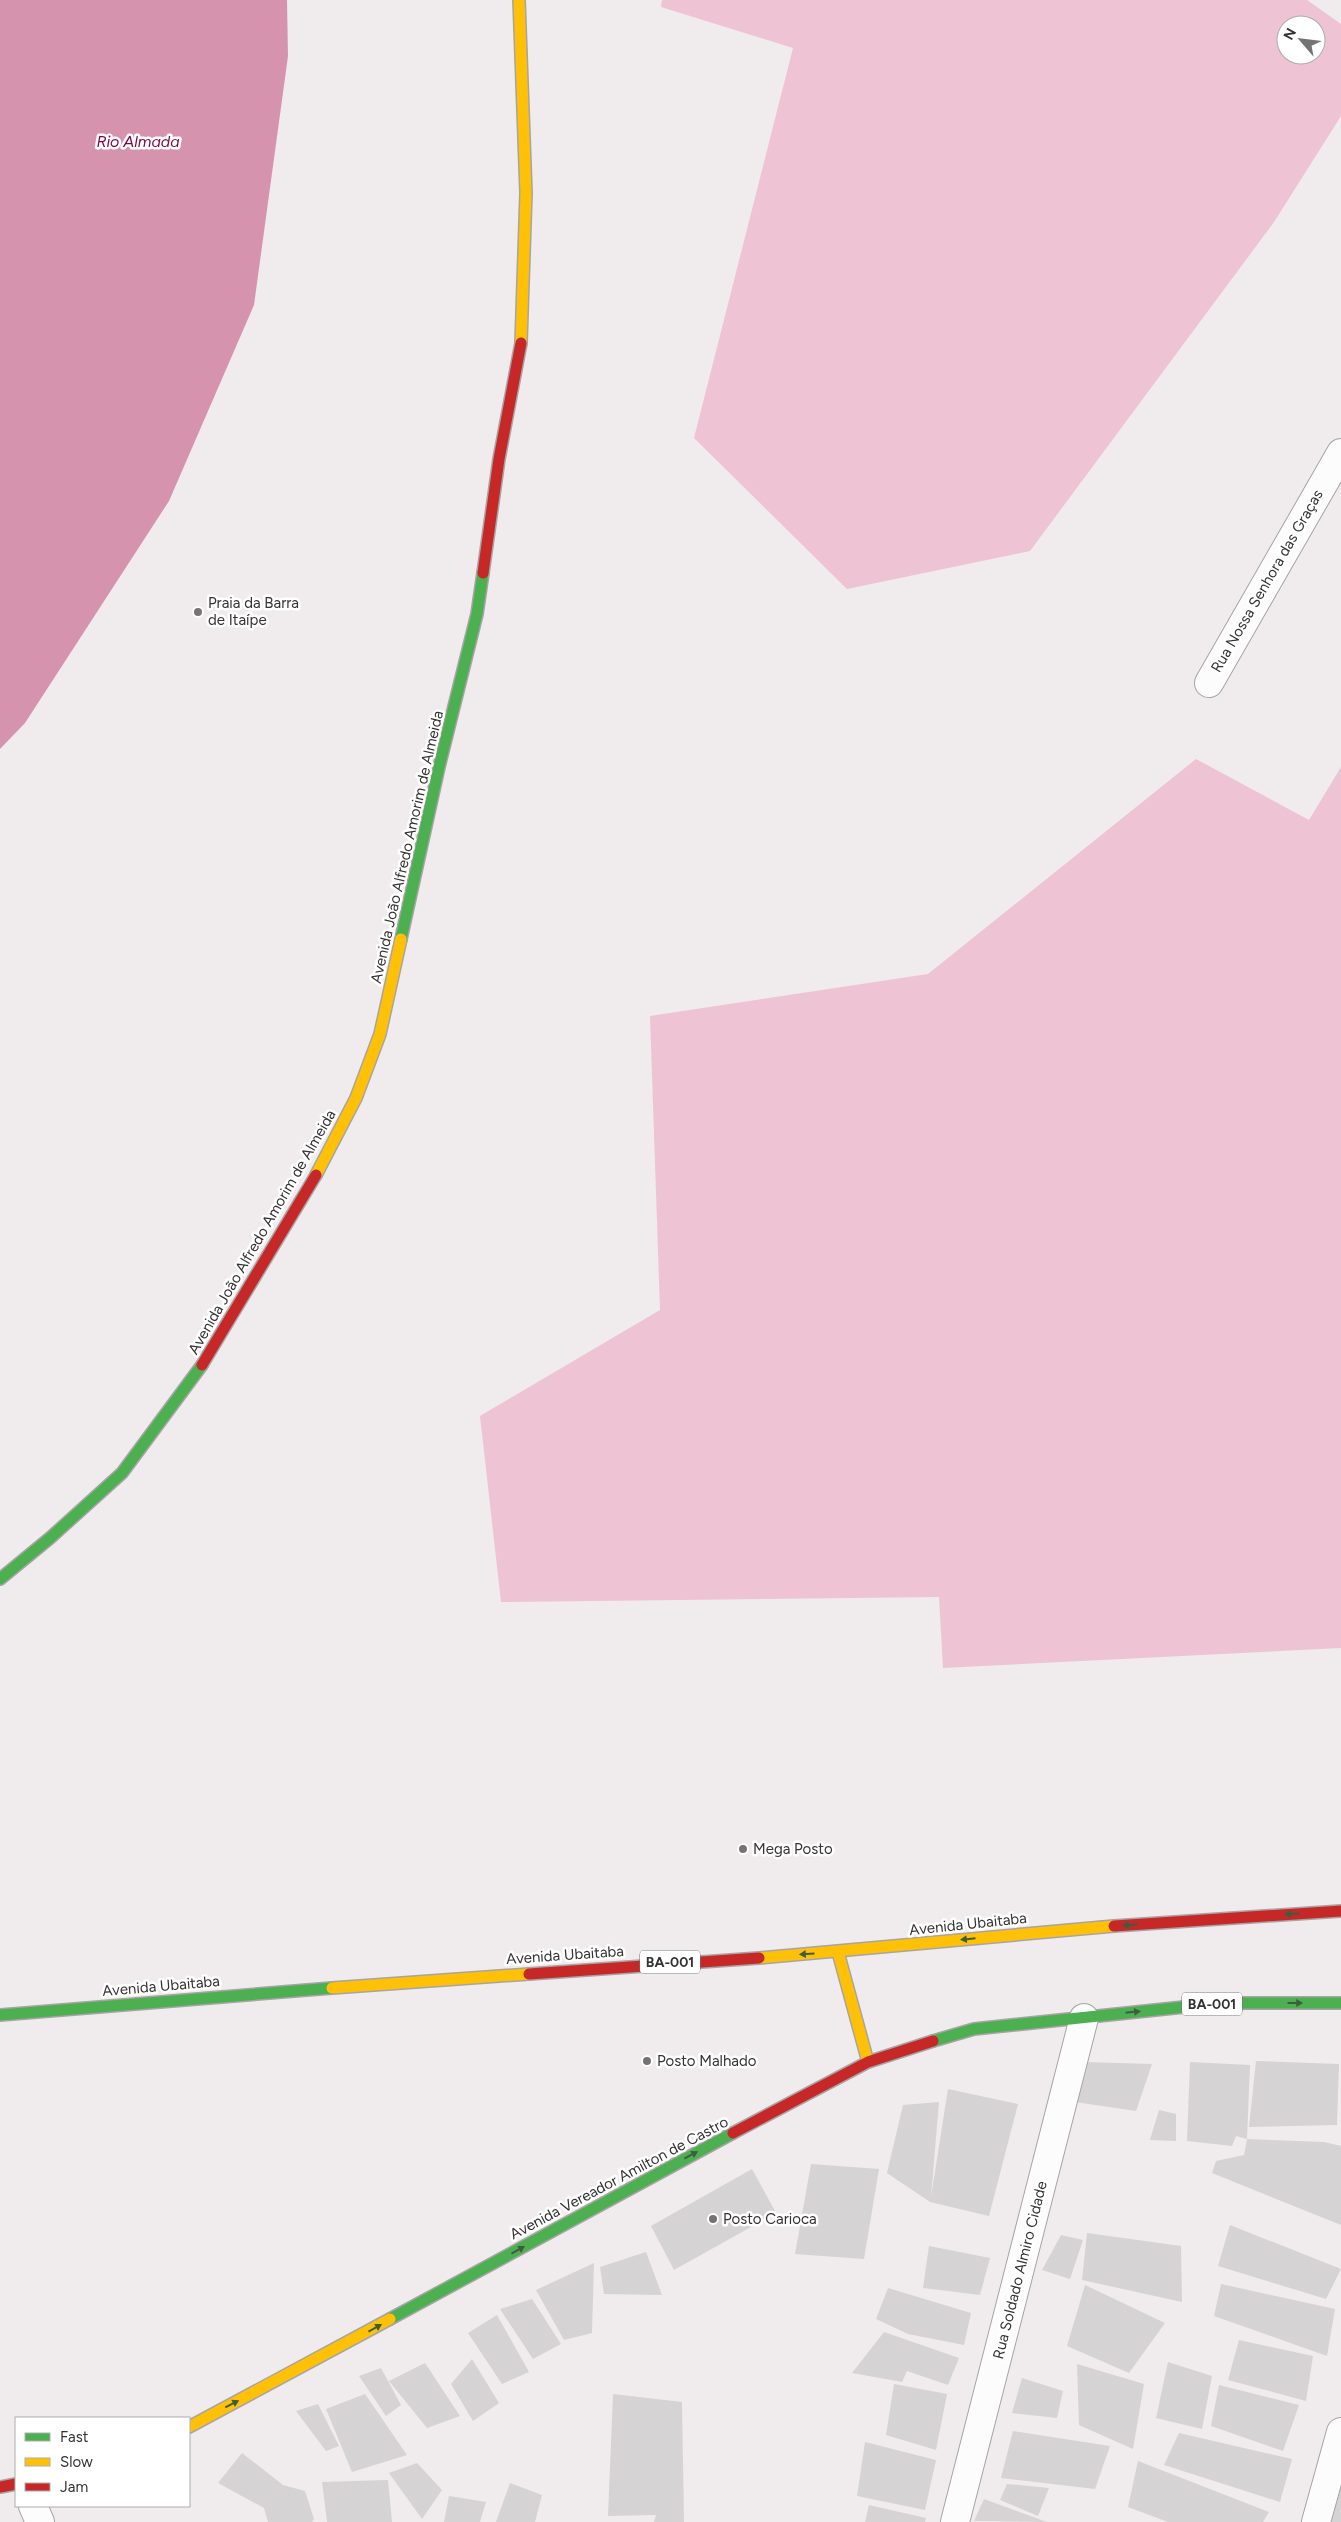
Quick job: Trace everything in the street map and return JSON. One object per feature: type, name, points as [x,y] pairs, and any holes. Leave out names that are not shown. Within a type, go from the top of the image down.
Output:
[{"type":"main road","name":"Avenida João Alfredo Amorim de Almeida","points":[[0,1579],[50,1538],[122,1473],[194,1379],[314,1178],[356,1098],[380,1034],[439,767],[477,614],[499,459],[521,343],[526,193],[519,0]]},
{"type":"main road","name":"Avenida Ubaitaba","points":[[0,2015],[215,1996],[838,1952],[1058,1930],[1341,1911]]},
{"type":"main road","points":[[838,1952],[868,2062]]},
{"type":"main road","name":"BA-001","points":[[1084,2018],[1222,2003],[1341,2003]]},
{"type":"main road","name":"Avenida Vereador Amilton de Castro","points":[[190,2426],[281,2379],[646,2179],[868,2062],[910,2047],[974,2029],[1084,2018]]},
{"type":"main road","points":[[0,2487],[15,2484]]},
{"type":"street","name":"Rua Nossa Senhora das Graças","points":[[1208,684],[1341,453]]},
{"type":"street","name":"Rua Soldado Almiro Cidade","points":[[955,2522],[1084,2018]]},
{"type":"street","points":[[1316,2522],[1341,2432]]},
{"type":"street","points":[[33,2507],[40,2522]]},
{"type":"shaded area","points":[[662,0],[1307,0],[1341,24],[1341,116],[1274,222],[1030,551],[847,589],[694,438],[793,48],[661,7]]},
{"type":"shaded area","points":[[1196,759],[1309,820],[1341,767],[1341,1648],[943,1668],[939,1597],[501,1602],[480,1416],[660,1310],[650,1016],[928,974]]},
{"type":"water","name":"Rio Almada","points":[[0,0],[287,0],[288,56],[254,305],[169,501],[25,723],[0,749]]},
{"type":"building","points":[[1256,2061],[1339,2064],[1337,2125],[1249,2127]]},
{"type":"building","points":[[1086,2062],[1152,2064],[1136,2111],[1068,2101]]},
{"type":"building","points":[[1190,2062],[1250,2065],[1247,2139],[1236,2136],[1232,2146],[1187,2141]]},
{"type":"building","points":[[948,2089],[1018,2104],[989,2216],[930,2202],[887,2173],[903,2105],[939,2102],[931,2197]]},
{"type":"building","points":[[1159,2110],[1176,2114],[1176,2141],[1150,2140]]},
{"type":"building","points":[[1247,2139],[1324,2142],[1341,2146],[1341,2225],[1212,2173],[1216,2161],[1244,2155]]},
{"type":"building","points":[[811,2164],[879,2169],[864,2259],[795,2254]]},
{"type":"building","name":"Posto Carioca","points":[[752,2169],[776,2213],[674,2270],[651,2226]]},
{"type":"building","points":[[1230,2225],[1341,2269],[1326,2299],[1218,2266]]},
{"type":"building","points":[[1087,2233],[1181,2246],[1182,2302],[1082,2280]]},
{"type":"building","points":[[1061,2235],[1083,2240],[1070,2279],[1042,2270]]},
{"type":"building","points":[[929,2246],[990,2258],[980,2295],[923,2288]]},
{"type":"building","points":[[646,2252],[662,2295],[604,2294],[600,2267]]},
{"type":"building","points":[[594,2263],[592,2333],[564,2340],[536,2290]]},
{"type":"building","points":[[1221,2284],[1335,2309],[1327,2356],[1214,2316]]},
{"type":"building","points":[[1085,2285],[1165,2323],[1129,2373],[1067,2346]]},
{"type":"building","points":[[888,2288],[971,2313],[964,2345],[908,2334],[876,2319]]},
{"type":"building","points":[[532,2299],[561,2344],[533,2359],[500,2309]]},
{"type":"building","points":[[497,2315],[529,2372],[502,2384],[468,2333]]},
{"type":"building","points":[[884,2332],[959,2358],[948,2385],[907,2371],[902,2382],[852,2373]]},
{"type":"building","points":[[1239,2340],[1313,2356],[1306,2401],[1228,2380]]},
{"type":"building","points":[[472,2359],[499,2403],[473,2421],[451,2384]]},
{"type":"building","points":[[1168,2362],[1212,2376],[1202,2429],[1156,2418]]},
{"type":"building","points":[[425,2363],[460,2416],[427,2428],[389,2381]]},
{"type":"building","points":[[1077,2364],[1144,2384],[1133,2449],[1079,2425]]},
{"type":"building","points":[[381,2368],[401,2405],[386,2416],[359,2376]]},
{"type":"building","points":[[1022,2378],[1063,2391],[1057,2418],[1012,2413]]},
{"type":"building","points":[[894,2384],[947,2394],[936,2450],[886,2435]]},
{"type":"building","points":[[1219,2385],[1299,2405],[1283,2451],[1211,2426]]},
{"type":"building","points":[[365,2394],[407,2455],[352,2472],[326,2409]]},
{"type":"building","points":[[613,2394],[682,2402],[684,2522],[654,2522],[656,2515],[608,2516]]},
{"type":"building","points":[[318,2404],[339,2446],[326,2451],[296,2411]]},
{"type":"building","points":[[1013,2431],[1110,2446],[1095,2489],[1001,2478]]},
{"type":"building","points":[[1179,2433],[1292,2459],[1280,2502],[1164,2465]]},
{"type":"building","points":[[865,2442],[936,2460],[925,2510],[857,2496]]},
{"type":"building","points":[[242,2453],[283,2485],[305,2491],[314,2519],[312,2522],[268,2522],[264,2508],[218,2483]]},
{"type":"building","points":[[1138,2461],[1269,2512],[1263,2522],[1168,2522],[1128,2507]]},
{"type":"building","points":[[417,2463],[442,2490],[422,2519],[389,2473]]},
{"type":"building","points":[[1341,2476],[1341,2522],[1327,2522]]},
{"type":"building","points":[[388,2480],[392,2522],[327,2522],[322,2482]]},
{"type":"building","points":[[510,2483],[542,2495],[535,2522],[496,2522]]},
{"type":"building","points":[[1007,2484],[1049,2488],[1038,2516],[1000,2500]]},
{"type":"building","points":[[449,2496],[486,2502],[480,2522],[444,2522]]},
{"type":"building","points":[[984,2499],[1047,2522],[974,2521]]},
{"type":"building","points":[[869,2505],[926,2518],[925,2522],[865,2522]]},
{"type":"traffic: fast","points":[[401,939],[439,767],[477,614],[483,573]]},
{"type":"traffic: fast","points":[[0,1579],[50,1538],[122,1473],[202,1365]]},
{"type":"traffic: fast","points":[[0,2015],[332,1988]]},
{"type":"traffic: fast","points":[[933,2041],[974,2029],[1222,2003],[1341,2003]]},
{"type":"traffic: fast","points":[[390,2319],[733,2133]]},
{"type":"traffic: slow","points":[[519,0],[526,193],[521,343]]},
{"type":"traffic: slow","points":[[316,1175],[356,1098],[380,1034],[401,939]]},
{"type":"traffic: slow","points":[[759,1958],[1114,1926]]},
{"type":"traffic: slow","points":[[838,1952],[868,2062]]},
{"type":"traffic: slow","points":[[332,1988],[529,1974]]},
{"type":"traffic: slow","points":[[190,2426],[390,2319]]},
{"type":"traffic: jam","points":[[483,573],[499,459],[521,343]]},
{"type":"traffic: jam","points":[[202,1365],[316,1175]]},
{"type":"traffic: jam","points":[[1114,1926],[1341,1911]]},
{"type":"traffic: jam","points":[[529,1974],[759,1958]]},
{"type":"traffic: jam","points":[[733,2133],[868,2062],[933,2041]]},
{"type":"traffic: jam","points":[[0,2487],[15,2484]]},
{"type":"place","name":"Praia da Barra de Itaípe","points":[[198,612]]},
{"type":"place","name":"Mega Posto","points":[[743,1849]]},
{"type":"place","name":"Posto Malhado","points":[[647,2061]]},
{"type":"place","name":"Posto Carioca","points":[[713,2219]]}]
